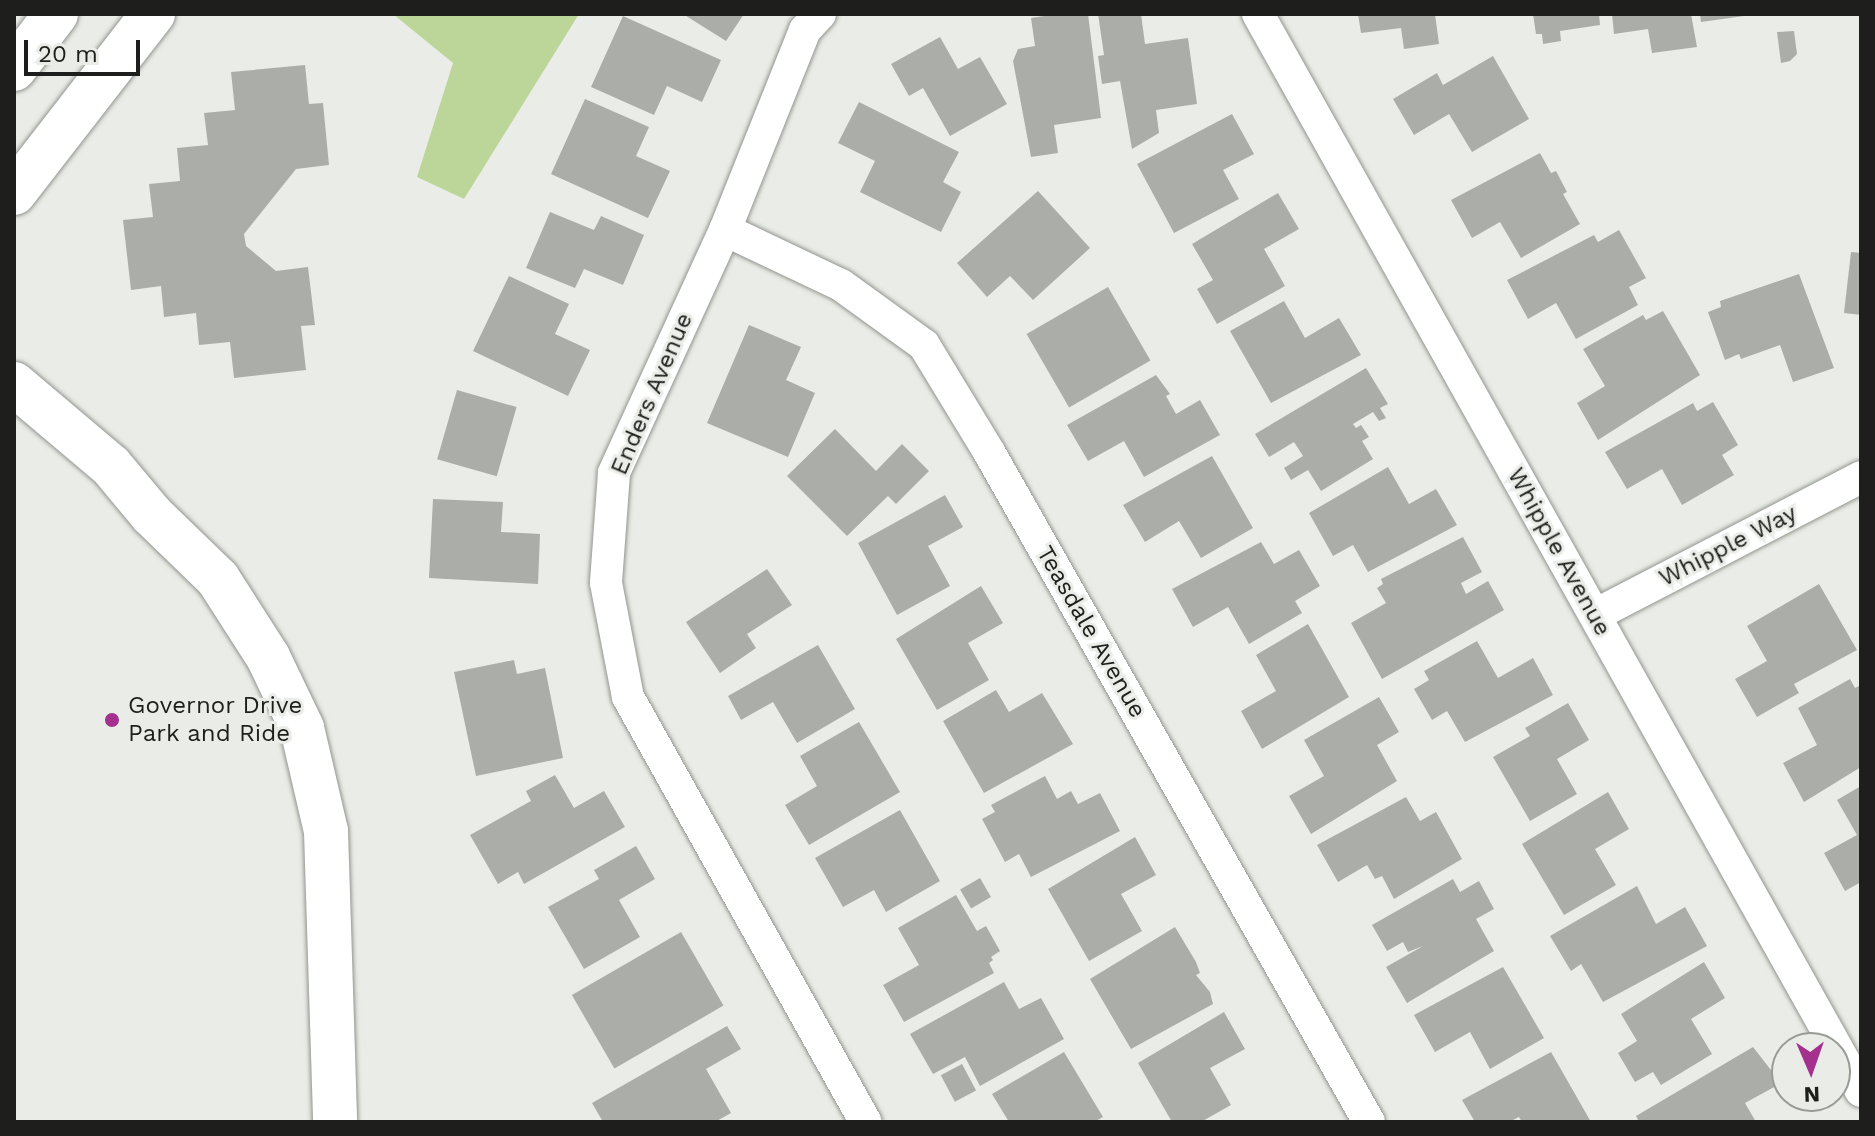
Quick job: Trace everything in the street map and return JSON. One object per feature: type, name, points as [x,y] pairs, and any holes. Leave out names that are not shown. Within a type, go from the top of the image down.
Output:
[{"type":"main road","points":[[14,69],[56,14]]},
{"type":"main road","points":[[14,193],[153,14]]},
{"type":"main road","points":[[14,384],[111,466],[152,515],[218,579],[268,657],[302,728],[326,831],[335,1122]]},
{"type":"main road","points":[[14,418],[152,515]]},
{"type":"street","name":"Enders Avenue","points":[[820,14],[805,30],[725,230],[614,473],[606,583],[628,697],[866,1122]]},
{"type":"street","name":"Whipple Avenue","points":[[1258,14],[1861,1091]]},
{"type":"street","name":"Teasdale Avenue","points":[[725,230],[841,285],[924,345],[989,452],[1369,1122]]},
{"type":"street","name":"Whipple Way","points":[[1595,615],[1861,477]]},
{"type":"green space","points":[[393,14],[579,14],[464,199],[417,177],[453,63]]},
{"type":"building","points":[[683,14],[744,14],[726,41]]},
{"type":"building","points":[[1088,14],[1101,118],[1054,125],[1058,153],[1031,157],[1013,61],[1018,49],[1035,46],[1031,18]]},
{"type":"building","points":[[1098,14],[1141,14],[1145,44],[1188,38],[1197,104],[1156,110],[1159,133],[1132,149],[1120,81],[1102,84],[1098,56],[1104,55]]},
{"type":"building","points":[[1358,14],[1435,14],[1439,44],[1404,49],[1401,28],[1361,33]]},
{"type":"building","points":[[1533,14],[1599,14],[1600,25],[1560,31],[1561,41],[1543,44],[1542,34],[1536,34]]},
{"type":"building","points":[[1612,14],[1691,14],[1697,47],[1652,53],[1648,29],[1614,34]]},
{"type":"building","points":[[1700,14],[1744,14],[1744,16],[1701,22]]},
{"type":"building","points":[[623,16],[721,60],[702,102],[667,86],[654,115],[591,87]]},
{"type":"building","points":[[1794,31],[1797,54],[1790,61],[1781,63],[1777,32]]},
{"type":"building","points":[[940,37],[958,69],[980,57],[1007,104],[950,136],[923,88],[909,96],[891,64]]},
{"type":"building","points":[[1493,56],[1529,119],[1472,152],[1449,114],[1414,135],[1393,99],[1437,73],[1443,85]]},
{"type":"building","points":[[305,65],[309,104],[323,103],[329,165],[296,169],[244,234],[246,246],[276,271],[308,267],[315,325],[301,326],[306,370],[234,378],[230,342],[199,345],[196,313],[164,317],[161,286],[131,290],[123,220],[153,217],[149,184],[180,181],[177,148],[208,145],[204,113],[235,110],[231,72]]},
{"type":"building","points":[[585,99],[649,127],[636,156],[670,171],[648,218],[551,174]]},
{"type":"building","points":[[859,102],[959,152],[943,182],[961,192],[941,232],[860,192],[875,161],[838,143]]},
{"type":"building","points":[[1232,114],[1254,154],[1223,170],[1239,199],[1174,233],[1137,164]]},
{"type":"building","points":[[1540,153],[1551,173],[1556,171],[1567,192],[1563,194],[1580,224],[1521,258],[1500,222],[1472,238],[1451,200]]},
{"type":"building","points":[[1038,191],[1090,248],[1033,300],[1010,276],[987,297],[957,263]]},
{"type":"building","points":[[1278,193],[1299,229],[1264,249],[1285,286],[1217,324],[1197,289],[1213,280],[1192,244]]},
{"type":"building","points":[[550,212],[594,230],[601,216],[644,235],[623,285],[584,269],[575,288],[526,268]]},
{"type":"building","points":[[1619,230],[1646,278],[1629,287],[1638,305],[1576,339],[1556,303],[1528,319],[1507,280],[1594,235],[1598,242]]},
{"type":"building","points":[[1851,252],[1861,253],[1861,315],[1844,313]]},
{"type":"building","points":[[1799,274],[1834,368],[1793,382],[1780,345],[1741,359],[1739,354],[1725,360],[1708,312],[1721,307],[1720,301]]},
{"type":"building","points":[[509,276],[569,304],[555,334],[590,350],[568,396],[473,351]]},
{"type":"building","points":[[1108,287],[1150,361],[1069,408],[1027,334]]},
{"type":"building","points":[[1284,301],[1305,338],[1339,318],[1361,355],[1271,403],[1230,331]]},
{"type":"building","points":[[1663,311],[1700,375],[1598,440],[1577,403],[1605,386],[1583,349],[1643,315],[1646,320]]},
{"type":"building","points":[[749,325],[801,347],[786,380],[815,393],[788,457],[707,423]]},
{"type":"building","points":[[1366,368],[1388,404],[1380,408],[1386,418],[1379,421],[1373,412],[1353,424],[1356,428],[1361,425],[1369,437],[1362,441],[1373,459],[1321,491],[1308,470],[1291,480],[1284,468],[1303,456],[1294,442],[1269,457],[1255,434]]},
{"type":"building","points":[[1156,375],[1170,394],[1166,396],[1176,414],[1200,400],[1220,435],[1144,477],[1124,441],[1088,461],[1067,425]]},
{"type":"building","points":[[457,390],[517,407],[497,476],[437,459]]},
{"type":"building","points":[[1713,402],[1738,445],[1722,455],[1734,475],[1682,505],[1662,469],[1627,489],[1605,452],[1693,403],[1697,411]]},
{"type":"building","points":[[835,429],[876,471],[902,444],[929,471],[896,504],[888,496],[847,536],[787,476]]},
{"type":"building","points":[[1212,456],[1253,528],[1201,558],[1179,521],[1145,542],[1123,505]]},
{"type":"building","points":[[1388,467],[1409,504],[1436,489],[1457,525],[1368,572],[1353,545],[1333,556],[1309,513]]},
{"type":"building","points":[[945,495],[963,527],[928,546],[950,586],[897,615],[858,543]]},
{"type":"building","points":[[433,499],[503,502],[501,532],[540,534],[538,584],[429,578]]},
{"type":"building","points":[[1463,537],[1482,572],[1461,583],[1466,594],[1488,581],[1504,610],[1382,679],[1351,623],[1386,603],[1377,588],[1383,584],[1381,579]]},
{"type":"building","points":[[1261,542],[1274,564],[1299,550],[1320,586],[1295,601],[1302,613],[1249,644],[1228,607],[1193,627],[1172,589]]},
{"type":"building","points":[[767,569],[792,605],[747,634],[756,648],[720,673],[686,622]]},
{"type":"building","points":[[1819,584],[1857,650],[1794,684],[1799,693],[1757,717],[1735,679],[1767,661],[1747,626]]},
{"type":"building","points":[[981,586],[1003,623],[968,643],[989,680],[937,710],[896,639]]},
{"type":"building","points":[[1308,624],[1349,697],[1262,749],[1241,711],[1276,691],[1256,655]]},
{"type":"building","points":[[1477,641],[1498,678],[1533,658],[1553,695],[1465,742],[1447,711],[1432,720],[1414,689],[1429,680],[1424,671]]},
{"type":"building","points":[[818,645],[855,709],[797,743],[773,702],[741,720],[728,696]]},
{"type":"building","points":[[514,660],[517,674],[545,668],[563,758],[476,776],[454,672]]},
{"type":"building","points":[[1850,679],[1855,688],[1861,685],[1861,767],[1804,802],[1783,763],[1817,745],[1798,708]]},
{"type":"building","points":[[996,690],[1009,712],[1042,693],[1073,744],[984,793],[943,721]]},
{"type":"building","points":[[1379,697],[1399,732],[1377,745],[1397,781],[1311,834],[1289,796],[1324,776],[1304,740]]},
{"type":"building","points":[[1568,703],[1589,740],[1557,759],[1577,794],[1530,821],[1493,757],[1530,736],[1525,728]]},
{"type":"building","points":[[859,722],[900,792],[809,845],[785,805],[817,786],[800,756]]},
{"type":"building","points":[[555,775],[574,808],[604,791],[625,827],[524,884],[518,872],[498,884],[470,835],[531,801],[526,791]]},
{"type":"building","points":[[1045,776],[1057,799],[1071,791],[1078,804],[1100,793],[1120,831],[1031,877],[1019,854],[1005,862],[982,819],[995,812],[991,805]]},
{"type":"building","points":[[1861,786],[1861,882],[1845,891],[1824,853],[1857,835],[1837,800]]},
{"type":"building","points":[[1608,792],[1629,829],[1595,849],[1616,885],[1564,915],[1522,844]]},
{"type":"building","points":[[1406,797],[1420,821],[1436,812],[1462,859],[1394,899],[1382,876],[1375,879],[1367,865],[1338,882],[1317,845]]},
{"type":"building","points":[[900,810],[940,881],[886,912],[874,890],[843,907],[815,858]]},
{"type":"building","points":[[1135,837],[1156,875],[1121,894],[1142,931],[1089,961],[1048,889]]},
{"type":"building","points":[[636,846],[655,879],[619,900],[640,937],[584,969],[548,907],[599,879],[594,870]]},
{"type":"building","points":[[980,878],[991,897],[971,909],[960,890]]},
{"type":"building","points":[[1453,879],[1460,892],[1479,881],[1494,909],[1476,919],[1494,951],[1407,1003],[1386,967],[1423,946],[1408,952],[1403,942],[1387,951],[1372,925]]},
{"type":"building","points":[[1637,886],[1656,924],[1685,907],[1707,946],[1603,1002],[1581,964],[1571,971],[1550,936]]},
{"type":"building","points":[[956,895],[977,931],[986,926],[1000,951],[991,957],[993,960],[989,963],[994,973],[904,1022],[883,985],[919,965],[898,928]]},
{"type":"building","points":[[1175,927],[1196,962],[1200,973],[1196,975],[1210,992],[1213,1004],[1131,1049],[1090,979]]},
{"type":"building","points":[[681,932],[724,1006],[614,1069],[572,995]]},
{"type":"building","points":[[1704,962],[1725,998],[1691,1019],[1712,1054],[1661,1085],[1653,1072],[1635,1082],[1618,1053],[1637,1041],[1621,1014]]},
{"type":"building","points":[[1503,967],[1544,1038],[1490,1069],[1470,1032],[1435,1052],[1414,1015]]},
{"type":"building","points":[[1004,982],[1019,1009],[1041,998],[1064,1039],[980,1086],[965,1057],[933,1074],[910,1034]]},
{"type":"building","points":[[1224,1012],[1245,1049],[1210,1068],[1231,1105],[1201,1122],[1172,1122],[1138,1063]]},
{"type":"building","points":[[727,1026],[741,1049],[706,1069],[731,1113],[715,1122],[603,1122],[592,1103]]},
{"type":"building","points":[[1753,1047],[1771,1070],[1771,1089],[1745,1103],[1756,1122],[1639,1122],[1636,1116]]},
{"type":"building","points":[[1064,1052],[1103,1117],[1094,1122],[1009,1122],[992,1094]]},
{"type":"building","points":[[1551,1052],[1591,1122],[1522,1122],[1519,1117],[1509,1122],[1475,1122],[1462,1100]]},
{"type":"building","points":[[962,1064],[976,1090],[955,1102],[941,1075]]},
{"type":"place","name":"Governor Drive Park and Ride","points":[[112,720]]}]
